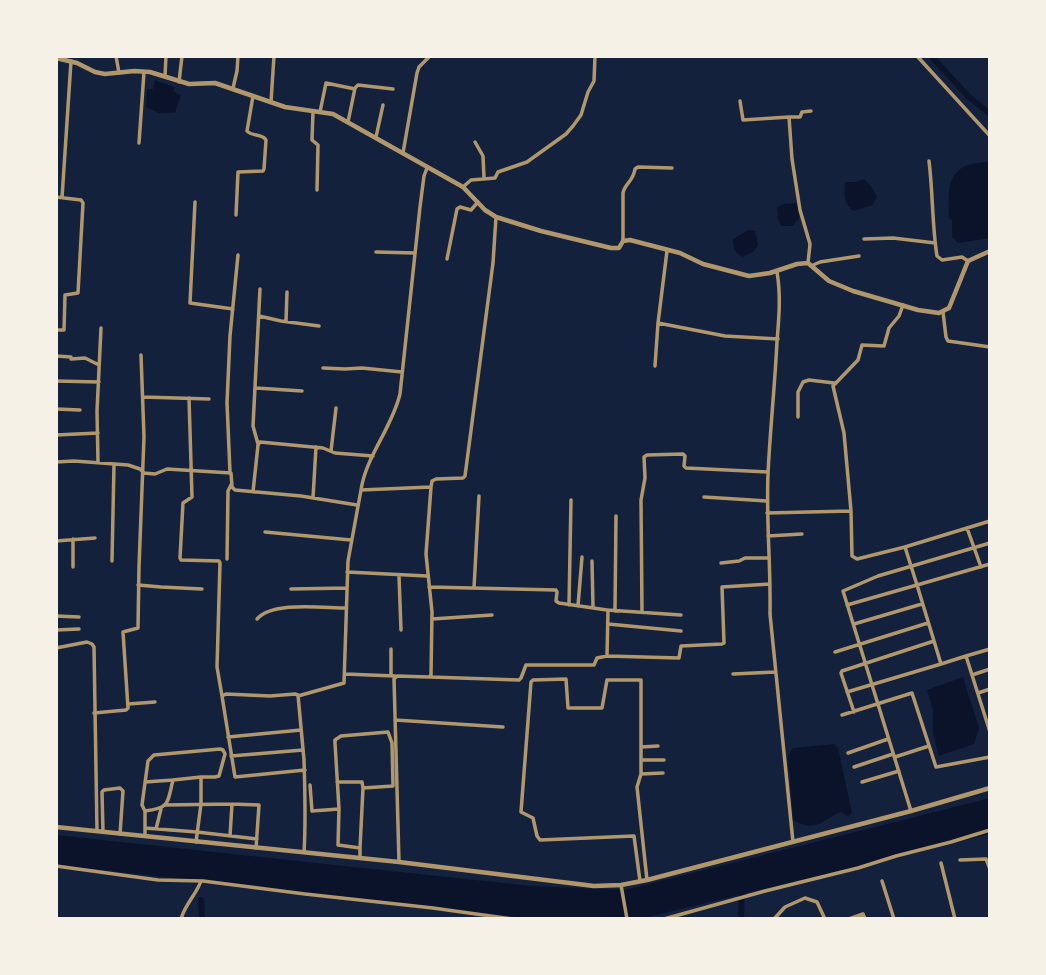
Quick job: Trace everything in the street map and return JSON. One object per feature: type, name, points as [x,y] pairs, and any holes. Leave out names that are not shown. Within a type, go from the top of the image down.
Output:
[{"type":"street","points":[[116,56],[118,73]]},
{"type":"street","points":[[165,76],[166,56]]},
{"type":"street","points":[[179,82],[182,56]]},
{"type":"street","points":[[232,89],[238,56]]},
{"type":"street","points":[[271,102],[274,56]]},
{"type":"street","points":[[403,153],[417,73],[430,56]]},
{"type":"street","points":[[463,187],[470,180],[495,178],[498,172],[527,162],[566,134],[581,115],[594,81],[595,56]]},
{"type":"street","points":[[917,56],[990,136]]},
{"type":"street","points":[[56,58],[105,74],[144,71],[189,84],[215,83],[285,107],[333,114],[463,187],[485,210],[496,217],[611,248],[619,248],[624,241],[623,193],[634,178],[635,169],[673,168]]},
{"type":"street","points":[[62,198],[71,61]]},
{"type":"street","points":[[139,143],[144,71]]},
{"type":"street","points":[[320,111],[326,84],[355,89]]},
{"type":"street","points":[[348,121],[355,89],[359,85],[393,89]]},
{"type":"street","points":[[236,215],[238,172],[264,169],[266,140],[247,131],[253,96]]},
{"type":"street","points":[[740,101],[743,120],[800,117],[802,112],[811,111]]},
{"type":"street","points":[[375,138],[383,105]]},
{"type":"street","points":[[313,111],[312,140],[318,145],[317,190]]},
{"type":"street","points":[[789,117],[792,159],[800,209],[810,244],[810,264]]},
{"type":"street","points":[[475,142],[483,156],[484,178]]},
{"type":"street","points":[[929,161],[937,256],[940,260],[962,257],[968,261]]},
{"type":"street","points":[[222,696],[298,696],[344,682],[347,572],[351,540],[363,478],[398,402],[427,168]]},
{"type":"street","points":[[56,197],[80,200],[83,203],[78,293],[65,295],[64,330],[56,330]]},
{"type":"street","points":[[195,202],[190,303],[233,309]]},
{"type":"street","points":[[447,259],[457,209],[460,207],[471,210],[478,202]]},
{"type":"street","points":[[430,677],[432,619],[427,576],[427,532],[431,487],[432,481],[436,479],[463,478],[466,475],[493,263],[496,217]]},
{"type":"street","points":[[864,239],[893,238],[935,243]]},
{"type":"street","points":[[624,241],[680,253],[703,264],[749,276],[777,272],[797,264],[859,256]]},
{"type":"street","points":[[655,366],[667,251]]},
{"type":"street","points":[[810,264],[834,284],[918,310],[943,312],[951,305],[968,261],[990,251]]},
{"type":"street","points":[[376,253],[415,253]]},
{"type":"street","points":[[238,255],[227,402],[232,487],[235,490],[358,505]]},
{"type":"street","points":[[777,272],[780,304],[767,513],[770,614],[793,842]]},
{"type":"street","points":[[253,492],[258,445],[253,426],[260,289]]},
{"type":"street","points":[[286,322],[287,292]]},
{"type":"street","points":[[903,305],[899,316],[889,328],[884,346],[862,345],[858,360],[834,383],[844,433],[854,558],[905,547],[990,521]]},
{"type":"street","points":[[943,312],[948,341],[990,347]]},
{"type":"street","points":[[259,316],[319,326]]},
{"type":"street","points":[[658,323],[725,336],[778,339]]},
{"type":"street","points":[[98,462],[97,411],[101,328]]},
{"type":"street","points":[[94,713],[128,708],[123,632],[138,629],[144,438],[141,355]]},
{"type":"street","points":[[56,356],[85,358],[99,365]]},
{"type":"street","points":[[323,368],[402,372]]},
{"type":"street","points":[[798,417],[798,392],[803,382],[809,380],[834,383]]},
{"type":"street","points":[[56,381],[99,382]]},
{"type":"street","points":[[255,388],[302,391]]},
{"type":"street","points":[[143,397],[209,399]]},
{"type":"street","points":[[189,398],[192,497],[183,503],[180,558],[220,563],[217,667],[235,777],[305,770]]},
{"type":"street","points":[[331,451],[336,408]]},
{"type":"street","points":[[56,410],[80,410]]},
{"type":"street","points":[[56,435],[99,433]]},
{"type":"street","points":[[258,445],[261,442],[316,447],[335,453],[373,456]]},
{"type":"street","points":[[313,498],[316,447]]},
{"type":"street","points":[[642,612],[641,500],[645,478],[644,457],[683,454],[684,466],[687,468],[768,472]]},
{"type":"street","points":[[56,461],[129,465],[155,474],[167,469],[230,472]]},
{"type":"street","points":[[112,561],[114,464]]},
{"type":"street","points":[[227,559],[228,491],[232,482]]},
{"type":"street","points":[[361,490],[431,487]]},
{"type":"street","points":[[474,588],[479,496]]},
{"type":"street","points":[[704,498],[767,501]]},
{"type":"street","points":[[569,605],[571,500]]},
{"type":"street","points":[[767,513],[851,511]]},
{"type":"street","points":[[615,611],[616,516]]},
{"type":"street","points":[[967,527],[981,567]]},
{"type":"street","points":[[265,532],[351,540]]},
{"type":"street","points":[[768,536],[802,534]]},
{"type":"street","points":[[56,541],[94,538]]},
{"type":"street","points":[[73,539],[73,566]]},
{"type":"street","points":[[911,811],[843,592],[844,589],[878,576],[990,543]]},
{"type":"street","points":[[905,547],[941,664]]},
{"type":"street","points":[[578,606],[582,557]]},
{"type":"street","points":[[722,563],[745,558],[769,558]]},
{"type":"street","points":[[592,561],[593,608]]},
{"type":"street","points":[[847,605],[990,564]]},
{"type":"street","points":[[347,572],[427,576]]},
{"type":"street","points":[[399,576],[401,630]]},
{"type":"street","points":[[138,584],[202,589]]},
{"type":"street","points":[[345,674],[519,680],[526,665],[594,665],[597,658],[607,656],[678,659],[681,646],[724,642],[721,587],[770,584]]},
{"type":"street","points":[[429,587],[556,590],[558,603],[615,611],[681,615]]},
{"type":"street","points":[[291,589],[347,588]]},
{"type":"street","points":[[854,624],[922,604]]},
{"type":"street","points":[[257,619],[262,614],[284,608],[347,608]]},
{"type":"street","points":[[607,656],[608,610]]},
{"type":"street","points":[[432,619],[492,615]]},
{"type":"street","points":[[56,616],[79,617]]},
{"type":"street","points":[[835,652],[928,623]]},
{"type":"street","points":[[608,624],[681,631]]},
{"type":"street","points":[[56,630],[79,629]]},
{"type":"street","points":[[854,712],[841,672],[934,641]]},
{"type":"street","points":[[56,648],[87,642],[92,644],[100,831]]},
{"type":"street","points":[[391,649],[399,862]]},
{"type":"street","points":[[847,692],[990,649]]},
{"type":"street","points":[[966,656],[990,731]]},
{"type":"street","points":[[972,675],[990,669]]},
{"type":"street","points":[[733,674],[775,672]]},
{"type":"street","points":[[642,835],[538,838],[534,820],[521,810],[532,680],[566,679],[568,708],[601,708],[604,705],[607,680],[640,680],[641,774],[637,787],[648,880]]},
{"type":"street","points":[[978,693],[990,689]]},
{"type":"street","points":[[842,715],[912,693],[935,765],[938,767],[990,757]]},
{"type":"street","points":[[298,696],[305,770],[304,852]]},
{"type":"street","points":[[128,704],[155,702]]},
{"type":"street","points":[[984,712],[990,710]]},
{"type":"street","points":[[395,720],[503,727]]},
{"type":"street","points":[[228,737],[301,730]]},
{"type":"street","points":[[338,856],[336,738],[388,732],[394,785],[363,788]]},
{"type":"street","points":[[848,753],[888,739]]},
{"type":"street","points":[[641,747],[658,746]]},
{"type":"street","points":[[854,767],[929,746]]},
{"type":"street","points":[[145,782],[219,776],[225,754],[220,749],[154,755],[148,761],[145,782],[142,805],[145,811],[145,836]]},
{"type":"street","points":[[231,756],[303,750]]},
{"type":"street","points":[[641,760],[664,760]]},
{"type":"street","points":[[862,782],[899,771]]},
{"type":"street","points":[[641,774],[663,773]]},
{"type":"street","points":[[196,842],[201,777]]},
{"type":"street","points":[[156,829],[173,780]]},
{"type":"street","points":[[337,782],[362,782],[360,858]]},
{"type":"street","points":[[310,785],[312,811],[339,809]]},
{"type":"street","points":[[100,831],[102,792],[120,788],[123,791],[120,834]]},
{"type":"street","points":[[56,827],[399,862],[594,886],[621,885],[911,811],[990,788]]},
{"type":"street","points":[[145,811],[201,804],[259,806],[256,848]]},
{"type":"street","points":[[230,836],[232,804]]},
{"type":"street","points":[[145,828],[257,839]]},
{"type":"street","points":[[664,919],[990,830]]},
{"type":"street","points":[[634,836],[640,881]]},
{"type":"street","points":[[338,845],[360,848]]},
{"type":"street","points":[[960,860],[986,859],[990,869]]},
{"type":"street","points":[[941,863],[955,919]]},
{"type":"street","points":[[56,866],[158,880],[201,881],[512,919]]},
{"type":"street","points":[[181,919],[184,908],[195,895],[201,881]]},
{"type":"street","points":[[882,881],[894,919]]},
{"type":"street","points":[[621,885],[627,919]]},
{"type":"street","points":[[774,919],[785,908],[805,898],[817,902],[825,919]]},
{"type":"street","points":[[849,919],[863,914],[865,919]]},
{"type":"water","points":[[155,80],[174,87],[174,92],[181,95],[175,113],[159,113],[146,107],[147,89],[153,89]]},
{"type":"water","points":[[990,161],[990,238],[958,243],[952,237],[952,220],[949,218],[953,177],[963,167]]},
{"type":"water","points":[[864,179],[877,196],[873,205],[854,211],[846,202],[845,182]]},
{"type":"water","points":[[799,203],[799,218],[792,226],[781,226],[777,207]]},
{"type":"water","points":[[748,230],[755,231],[758,245],[754,251],[743,257],[735,250],[733,239]]},
{"type":"water","points":[[963,677],[979,728],[974,744],[939,756],[933,733],[933,710],[927,690]]},
{"type":"water","points":[[834,744],[838,748],[852,813],[848,817],[841,812],[813,826],[801,824],[793,820],[788,756],[793,748]]},
{"type":"water","points":[[990,798],[990,834],[640,919],[536,919],[56,865],[56,835],[531,886],[625,890]]},
{"type":"waterway","points":[[931,56],[969,97],[990,114]]},
{"type":"waterway","points":[[741,919],[742,886]]},
{"type":"waterway","points":[[201,900],[202,919]]}]
